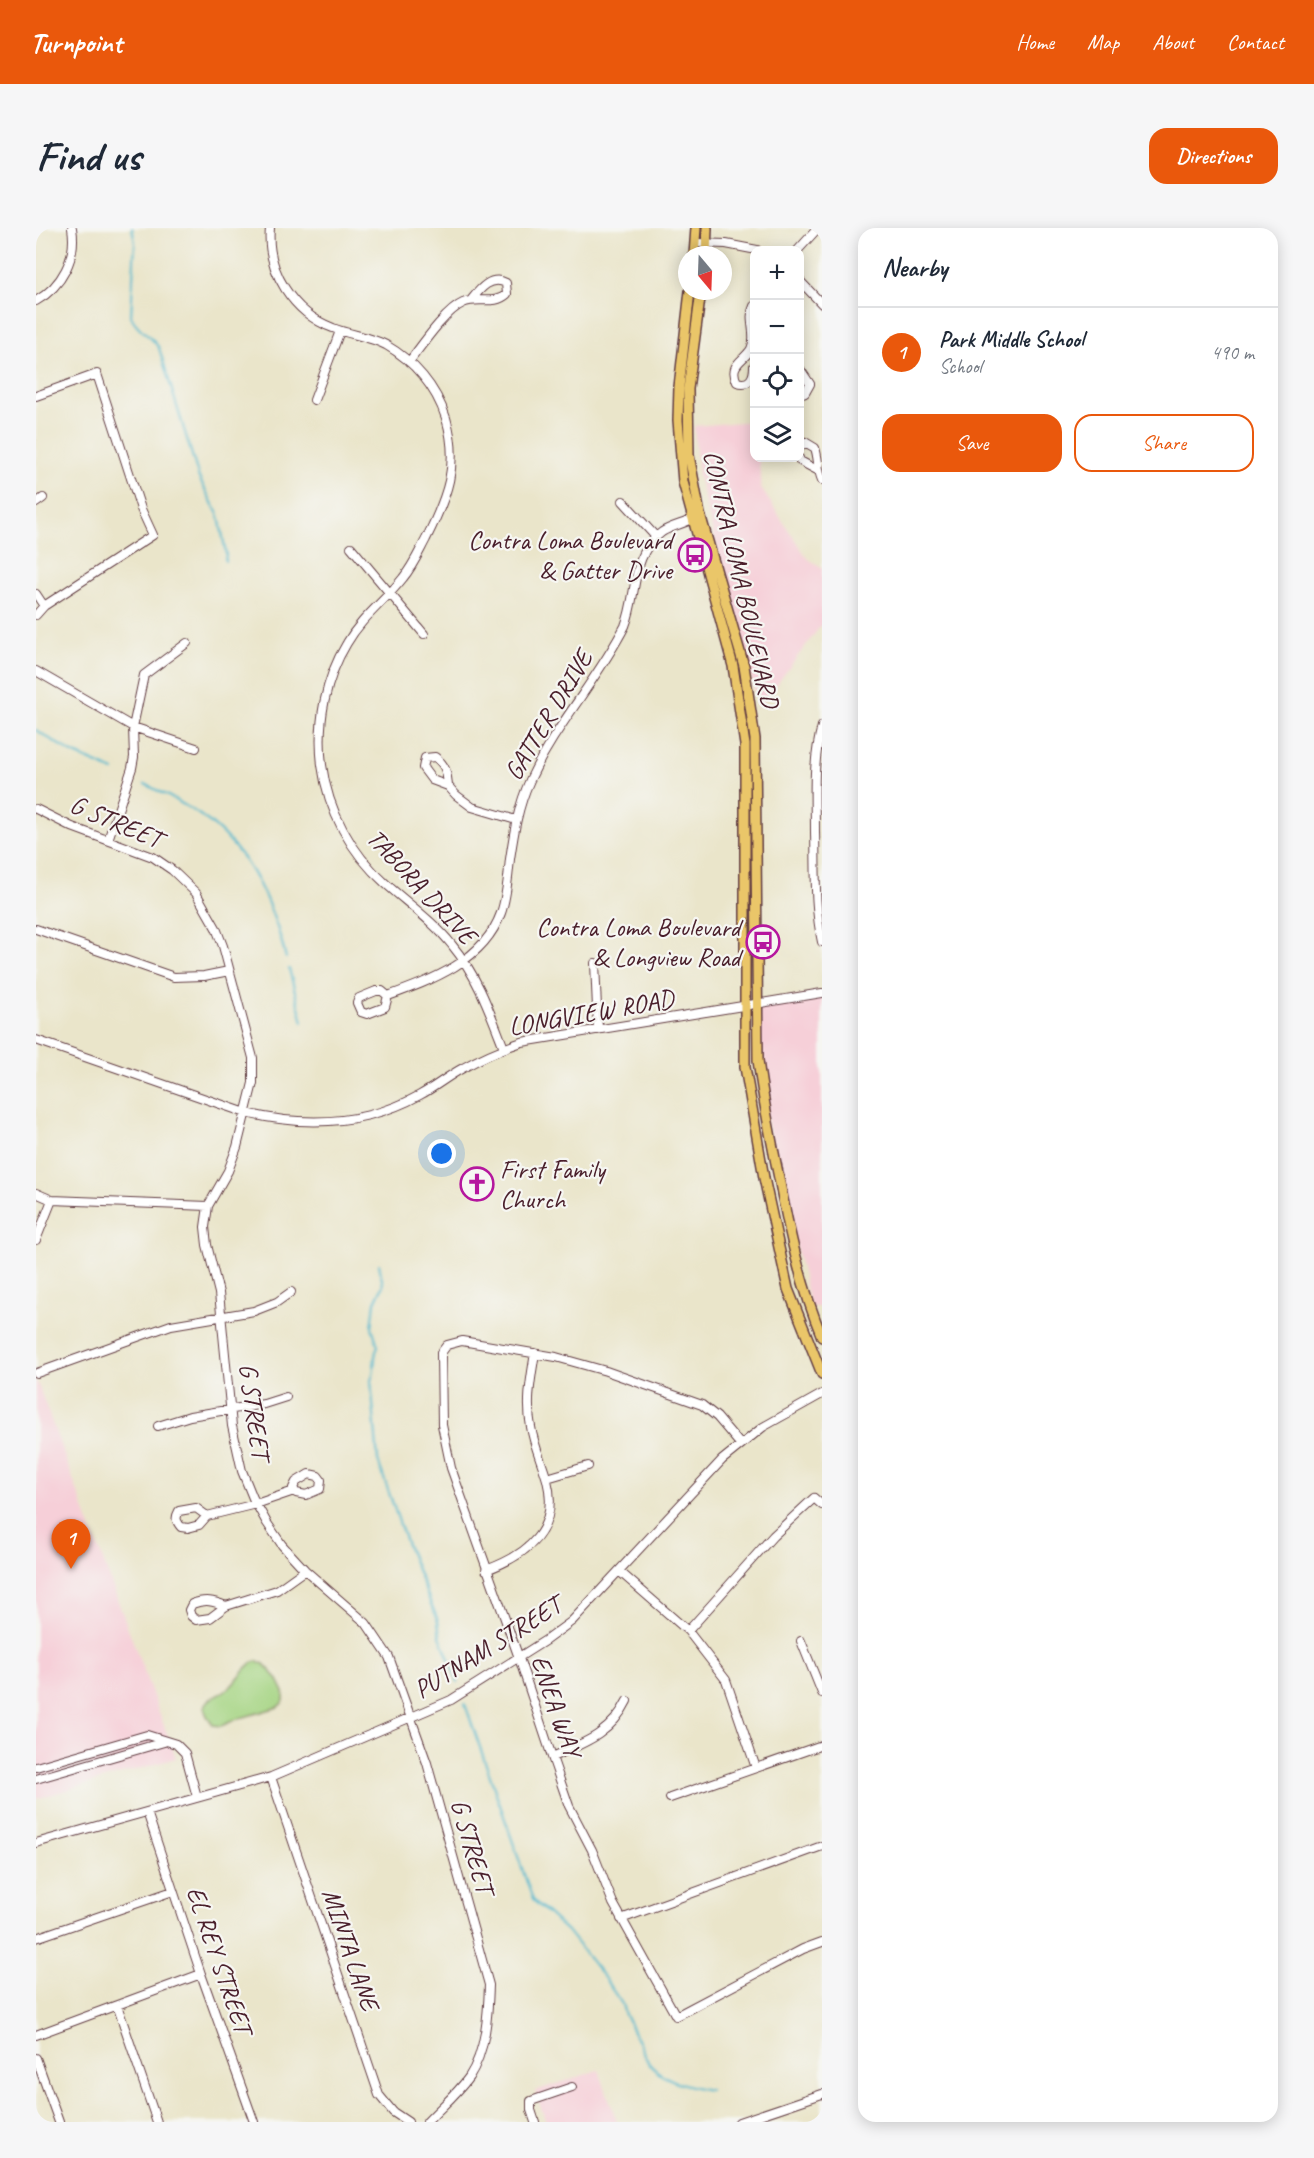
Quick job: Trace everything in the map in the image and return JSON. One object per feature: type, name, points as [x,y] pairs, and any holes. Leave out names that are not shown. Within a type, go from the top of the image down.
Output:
[{"type":"main road","points":[[696,228],[696,246]]},
{"type":"main road","points":[[707,228],[707,246]]},
{"type":"main road","name":"CONTRA LOMA BOULEVARD","points":[[689,300],[679,387],[678,420],[683,482],[697,517],[744,666],[755,739],[758,1060],[764,1108],[789,1229],[810,1307],[822,1337]]},
{"type":"main road","name":"CONTRA LOMA BOULEVARD","points":[[700,300],[688,389],[689,455],[697,517],[733,666],[744,745],[745,1067],[768,1197],[788,1289],[822,1374]]},
{"type":"street","points":[[36,301],[55,287],[64,274],[72,253],[72,228]]},
{"type":"street","name":"TABORA DRIVE","points":[[270,228],[271,255],[277,273],[286,289],[309,315],[340,331],[378,342],[410,362],[430,385],[441,405],[450,439],[452,464],[449,484],[439,513],[408,571],[369,613],[341,653],[324,703],[321,731],[325,781],[339,821],[362,859],[383,882],[444,936],[464,960],[484,998],[504,1048]]},
{"type":"street","points":[[802,246],[818,228]]},
{"type":"street","points":[[696,243],[726,244],[750,249]]},
{"type":"street","points":[[804,285],[822,304]]},
{"type":"street","points":[[410,362],[433,330],[460,304],[472,299]]},
{"type":"street","points":[[314,400],[340,331]]},
{"type":"street","points":[[750,355],[737,362],[735,378],[742,384],[750,380]]},
{"type":"street","points":[[36,396],[97,374],[141,509],[153,535],[44,606],[36,615]]},
{"type":"street","points":[[804,375],[810,384],[804,393]]},
{"type":"street","points":[[804,443],[815,448],[818,458],[817,470],[822,480]]},
{"type":"street","points":[[802,462],[817,470]]},
{"type":"street","points":[[623,501],[656,537]]},
{"type":"street","name":"GATTER DRIVE","points":[[388,996],[440,974],[464,960],[484,943],[493,930],[501,913],[516,820],[525,789],[536,767],[626,626],[639,564],[645,549],[656,537],[675,525],[697,517]]},
{"type":"street","points":[[351,547],[424,634]]},
{"type":"street","points":[[36,594],[44,606]]},
{"type":"street","points":[[108,840],[132,768],[133,728],[144,675],[187,642]]},
{"type":"street","points":[[36,671],[133,728],[196,748]]},
{"type":"street","points":[[822,726],[815,751],[816,897],[822,942]]},
{"type":"street","points":[[448,786],[472,807],[516,820]]},
{"type":"street","name":"G STREET","points":[[36,808],[72,827],[153,857],[172,870],[195,893],[216,928],[229,971],[253,1058],[253,1083],[231,1164],[208,1206],[205,1220],[206,1238],[218,1286],[230,1410],[238,1458],[256,1504],[275,1535],[305,1570],[358,1614],[378,1638],[394,1668],[412,1717],[489,1985],[485,2029],[477,2060],[465,2082],[427,2122]]},
{"type":"street","points":[[36,929],[174,977],[204,976],[229,971]]},
{"type":"street","points":[[595,963],[598,1030]]},
{"type":"street","name":"LONGVIEW ROAD","points":[[36,1040],[246,1113],[300,1122],[327,1122],[363,1117],[404,1103],[463,1068],[504,1048],[543,1038],[822,993]]},
{"type":"street","points":[[36,1193],[52,1200],[208,1206]]},
{"type":"street","points":[[36,1240],[52,1200]]},
{"type":"street","points":[[37,1373],[171,1325],[266,1307],[291,1292]]},
{"type":"street","name":"ENEA WAY","points":[[535,1353],[467,1341],[452,1342],[444,1348],[441,1353],[442,1425],[451,1468],[569,1806],[592,1850],[621,1919],[676,2016],[802,1950],[822,1942]]},
{"type":"street","points":[[486,1570],[516,1557],[537,1538],[548,1515],[547,1479],[533,1439],[529,1411],[529,1393],[535,1353],[588,1365],[695,1402],[712,1412],[740,1444]]},
{"type":"street","name":"PUTNAM STREET","points":[[36,1844],[271,1777],[451,1700],[519,1658],[572,1621],[697,1485],[740,1444],[763,1427],[822,1394]]},
{"type":"street","points":[[158,1426],[189,1416],[264,1404],[286,1397]]},
{"type":"street","points":[[547,1479],[588,1466]]},
{"type":"street","points":[[207,1516],[256,1504],[294,1491]]},
{"type":"street","points":[[688,1631],[773,1536],[814,1498],[822,1505]]},
{"type":"street","points":[[226,1606],[277,1590],[305,1570]]},
{"type":"street","points":[[619,1571],[688,1631],[726,1680],[756,1768]]},
{"type":"street","points":[[801,1641],[822,1693]]},
{"type":"street","points":[[552,1757],[597,1736],[620,1717],[627,1701]]},
{"type":"street","points":[[36,1767],[147,1735],[176,1744],[185,1753],[197,1797]]},
{"type":"street","points":[[36,1779],[165,1742]]},
{"type":"street","points":[[670,1798],[822,1745]]},
{"type":"street","name":"MINTA LANE","points":[[271,1777],[379,2095],[393,2112],[408,2122]]},
{"type":"street","name":"EL REY STREET","points":[[147,1812],[201,1974],[254,2122]]},
{"type":"street","points":[[621,1919],[822,1846]]},
{"type":"street","points":[[36,1938],[173,1891]]},
{"type":"street","points":[[36,2035],[201,1974]]},
{"type":"street","points":[[117,2005],[157,2122]]},
{"type":"street","points":[[36,2058],[59,2122]]},
{"type":"street","points":[[535,2122],[531,2101],[572,2087]]},
{"type":"street","points":[[739,2122],[822,2094]]},
{"type":"shaded area","points":[[750,421],[750,462],[759,462],[761,488],[807,558],[822,568],[822,624],[759,708],[698,476],[694,426]]},
{"type":"shaded area","points":[[822,993],[822,1307],[810,1307],[764,1108],[758,1004]]},
{"type":"shaded area","points":[[36,1379],[176,1758],[36,1799]]},
{"type":"shaded area","points":[[599,2070],[617,2122],[546,2122],[535,2091]]},
{"type":"green space","points":[[256,1661],[264,1664],[277,1678],[284,1692],[284,1701],[278,1707],[221,1726],[213,1725],[205,1712],[208,1702],[229,1688],[248,1666]]},
{"type":"waterway","points":[[132,228],[135,242],[131,316],[159,348],[199,478],[219,516],[226,554],[225,561]]},
{"type":"waterway","points":[[36,730],[72,753],[114,771]]},
{"type":"waterway","points":[[145,784],[205,819],[227,838],[260,886],[275,922],[286,958]]},
{"type":"waterway","points":[[289,969],[303,1022]]},
{"type":"waterway","points":[[379,1264],[383,1285],[375,1302],[372,1327],[378,1346],[371,1380],[378,1461],[407,1545],[438,1621],[440,1636],[458,1682]]},
{"type":"waterway","points":[[465,1704],[533,1900],[567,1931],[605,1979],[622,2004],[649,2064],[669,2079],[709,2090]]},
{"type":"place","name":"Contra Loma Boulevard & Gatter Drive","points":[[695,555]]},
{"type":"place","name":"Contra Loma Boulevard & Longview Road","points":[[763,942]]},
{"type":"place","name":"First Family Church","points":[[477,1184]]},
{"type":"place","name":"Park Middle School","points":[[71,1569]]}]
